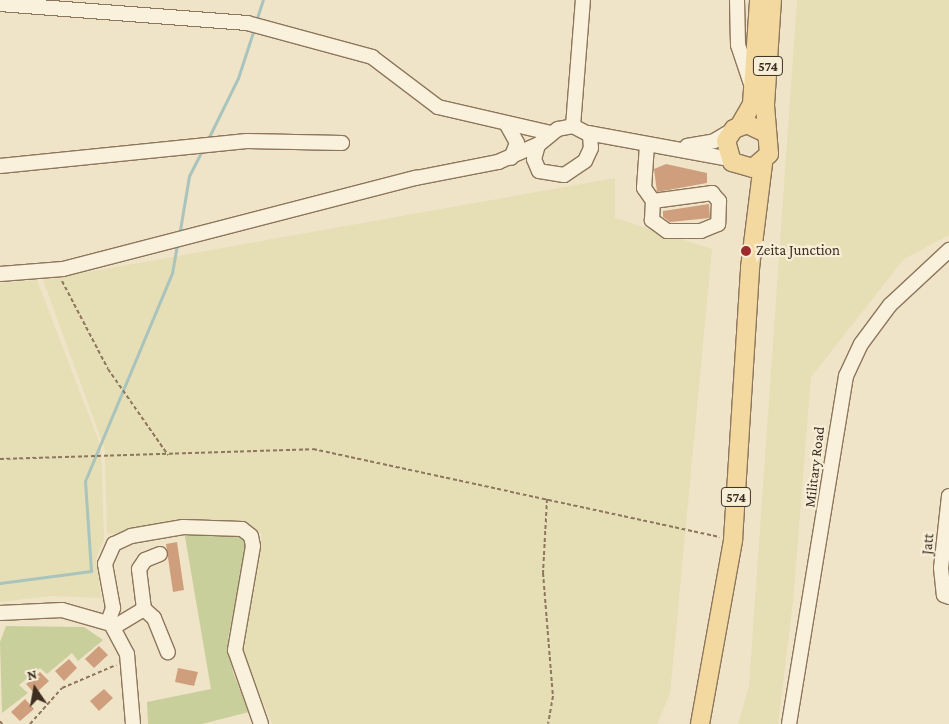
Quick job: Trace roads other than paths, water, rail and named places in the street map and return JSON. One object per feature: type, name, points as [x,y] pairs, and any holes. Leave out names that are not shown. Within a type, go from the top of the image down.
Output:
[{"type":"main road","name":"574","points":[[750,268],[747,193],[726,141],[737,127],[754,92],[759,0]]},
{"type":"main road","name":"574","points":[[700,724],[733,540],[750,268],[763,163],[771,147],[766,133],[772,0]]},
{"type":"main road","points":[[737,127],[755,125],[766,133]]},
{"type":"main road","points":[[733,162],[753,168],[763,163]]},
{"type":"street","points":[[573,126],[583,0]]},
{"type":"street","points":[[737,0],[738,45],[754,92]]},
{"type":"street","points":[[0,4],[246,23],[372,57],[438,107],[551,133]]},
{"type":"street","points":[[506,123],[516,143],[511,158]]},
{"type":"street","points":[[0,274],[57,270],[407,180],[494,163],[511,158],[539,144],[551,133],[573,126],[588,133],[619,141],[674,148],[733,162]]},
{"type":"street","points":[[674,148],[714,140],[737,127]]},
{"type":"street","points":[[588,133],[589,155]]},
{"type":"street","points":[[0,166],[247,141],[342,143]]},
{"type":"street","points":[[494,163],[564,175],[589,155],[619,141]]},
{"type":"street","points":[[539,144],[534,159],[539,171]]},
{"type":"street","points":[[647,145],[644,188],[654,202],[652,220],[667,231],[701,231],[718,224],[719,202],[712,193],[654,202]]},
{"type":"street","name":"Military Road","points":[[789,724],[846,376],[861,344],[890,305],[949,250]]},
{"type":"street","name":"Jatt","points":[[946,596],[941,568],[949,496]]},
{"type":"street","points":[[133,724],[128,662],[111,624],[113,608],[105,564],[114,544],[131,536],[183,526],[242,529],[253,546],[235,650],[259,720]]},
{"type":"street","points":[[160,554],[145,560],[139,569],[144,609],[154,618],[168,652]]},
{"type":"street","points":[[0,613],[62,610],[111,624],[144,609]]},
{"type":"waterway","points":[[256,21],[263,0]]},
{"type":"waterway","points":[[207,141],[238,78],[254,29]]},
{"type":"waterway","points":[[179,236],[189,176],[202,151]]},
{"type":"waterway","points":[[0,583],[91,571],[85,481],[172,273],[177,244]]},
{"type":"place","name":"Zeita Junction","points":[[746,251]]}]
